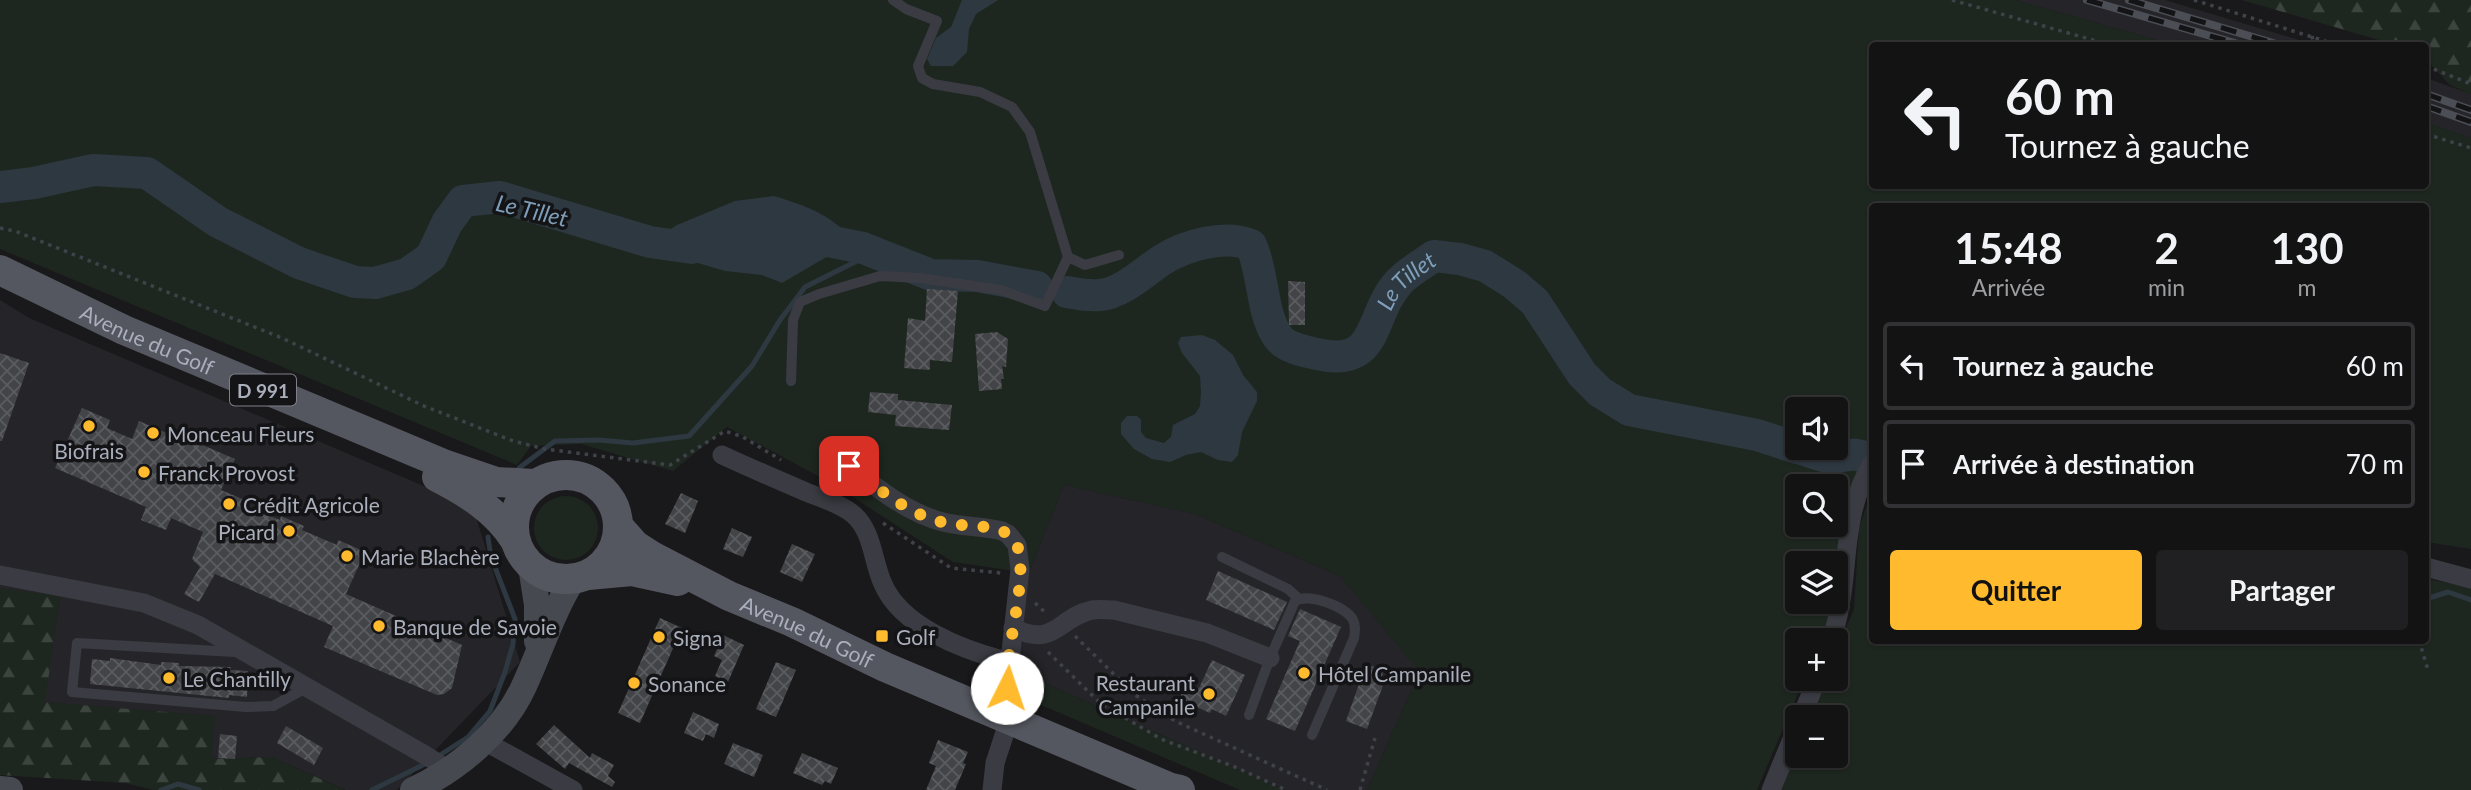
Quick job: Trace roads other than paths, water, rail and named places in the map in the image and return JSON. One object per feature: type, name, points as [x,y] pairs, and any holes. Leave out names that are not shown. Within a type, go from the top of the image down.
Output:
[{"type":"main road","name":"Avenue du Golf","points":[[0,270],[137,336],[446,465],[496,482],[534,484]]},
{"type":"main road","name":"Avenue du Golf","points":[[0,289],[251,400],[439,478],[491,510],[515,540]]},
{"type":"main road","points":[[413,790],[436,764],[484,741],[524,688],[558,604],[581,577],[601,566],[617,542],[619,527],[616,510],[609,495],[582,476],[565,474],[549,477],[534,484],[516,509],[513,525],[515,540],[521,555],[544,575],[558,579],[581,577]]},
{"type":"main road","name":"Avenue du Golf","points":[[619,527],[635,545],[652,556],[729,596],[973,705],[1007,710]]},
{"type":"main road","points":[[531,566],[537,605],[538,650]]},
{"type":"main road","name":"Avenue du Golf","points":[[581,577],[632,572],[658,576],[729,596]]},
{"type":"main road","points":[[792,622],[889,650],[1007,710],[1180,790]]},
{"type":"main road","points":[[1007,710],[1174,771],[1203,790]]},
{"type":"main road","points":[[0,789],[10,790]]},
{"type":"street","points":[[722,455],[854,514],[869,539],[883,584],[898,608],[948,640],[1002,660],[1009,656]]},
{"type":"street","points":[[849,466],[897,501],[926,516],[950,524],[1002,531],[1017,545],[1021,631],[1009,656],[1007,710],[992,790]]},
{"type":"street","points":[[1836,628],[1853,504],[1869,468]]},
{"type":"street","points":[[2429,568],[2471,579]]},
{"type":"street","points":[[0,575],[144,603],[198,625],[436,764]]},
{"type":"street","points":[[1021,631],[1043,636],[1093,610],[1114,610],[1207,633],[1270,658]]},
{"type":"street","points":[[484,741],[573,790]]},
{"type":"street","points":[[1771,790],[1785,756]]},
{"type":"lane","points":[[791,381],[793,320],[800,302],[880,276],[920,278],[1000,290],[1045,306],[1068,257],[1030,132],[1012,107],[980,92],[933,83],[922,78],[918,66],[937,21],[906,9],[893,0]]},
{"type":"lane","points":[[1068,257],[1085,265],[1119,256]]},
{"type":"lane","points":[[1222,557],[1288,589],[1298,598],[1310,597],[1351,617],[1355,628],[1354,638],[1312,735]]},
{"type":"lane","points":[[1249,715],[1270,658],[1298,598]]},
{"type":"lane","points":[[245,652],[77,643],[72,692],[246,707],[273,706],[307,688]]},
{"type":"waterway","name":"Le Tillet","points":[[0,187],[34,183],[93,170],[147,173],[218,222],[299,263],[355,282],[375,283],[407,274],[431,257],[447,223],[463,201],[500,197],[650,242],[692,248]]},
{"type":"waterway","name":"Le Tillet","points":[[823,240],[863,248],[931,275],[977,276],[1037,287]]},
{"type":"waterway","name":"Le Tillet","points":[[1067,292],[1092,295],[1108,293],[1125,286],[1162,260],[1182,250],[1218,241],[1241,242],[1251,245],[1268,316],[1278,337],[1296,348],[1338,357],[1352,354],[1363,347],[1389,295],[1407,275],[1434,256],[1460,259],[1485,266],[1514,284],[1535,302],[1582,374],[1600,392],[1629,410],[1757,435],[1785,444]]},
{"type":"waterway","points":[[519,468],[555,441],[599,440],[633,443],[689,436],[752,366],[780,320],[805,287],[875,252]]},
{"type":"waterway","name":"Le Tillet","points":[[1848,455],[1869,460]]},
{"type":"waterway","points":[[437,757],[468,737],[490,711],[513,644],[515,619],[491,557],[488,537]]},
{"type":"waterway","name":"Le Tillet","points":[[2429,598],[2448,592],[2471,600]]},
{"type":"waterway","points":[[372,790],[429,762]]},
{"type":"waterway","points":[[161,790],[178,784],[199,790]]},
{"type":"railway","points":[[2087,0],[2231,42]]},
{"type":"railway","points":[[2129,0],[2270,42]]},
{"type":"railway","points":[[2429,95],[2471,110]]},
{"type":"railway","points":[[2429,107],[2471,122]]},
{"type":"place","name":"Biofrais","points":[[89,426]]},
{"type":"place","name":"Monceau Fleurs","points":[[153,433]]},
{"type":"place","name":"Franck Provost","points":[[144,472]]},
{"type":"place","name":"Crédit Agricole","points":[[229,504]]},
{"type":"place","name":"Picard","points":[[289,531]]},
{"type":"place","name":"Marie Blachère","points":[[347,556]]},
{"type":"place","name":"Banque de Savoie","points":[[379,626]]},
{"type":"place","name":"Golf","points":[[882,636]]},
{"type":"place","name":"Signa","points":[[659,637]]},
{"type":"place","name":"Hôtel Campanile","points":[[1304,673]]},
{"type":"place","name":"Le Chantilly","points":[[169,678]]},
{"type":"place","name":"Sonance","points":[[634,683]]},
{"type":"place","name":"Restaurant Campanile","points":[[1209,694]]}]
